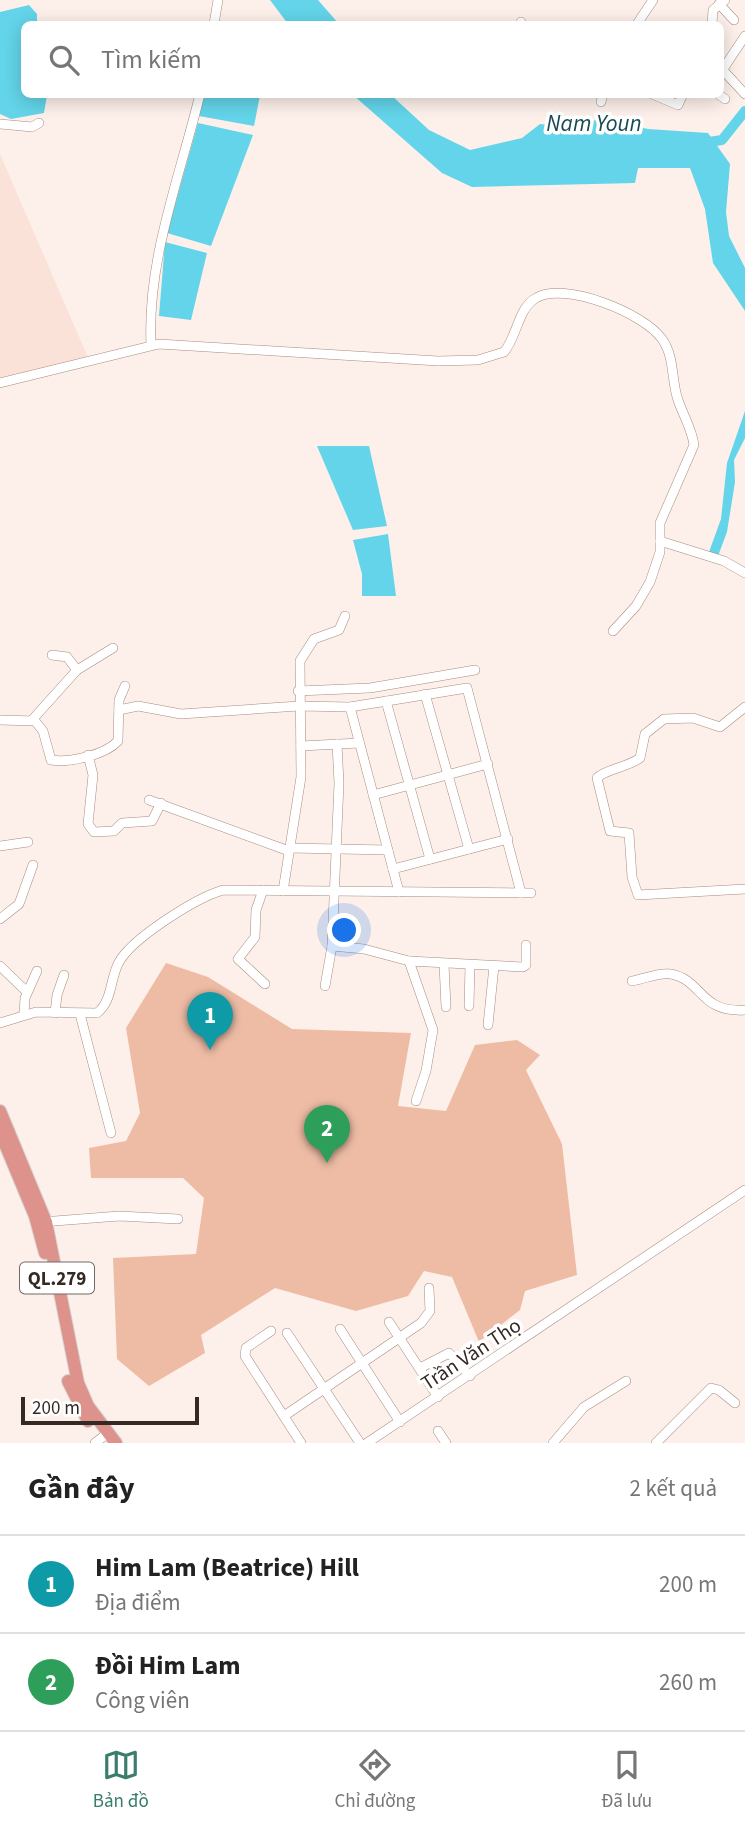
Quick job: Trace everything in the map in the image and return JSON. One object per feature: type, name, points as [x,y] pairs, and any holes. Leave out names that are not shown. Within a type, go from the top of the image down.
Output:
[{"type":"highway","name":"QL.279","points":[[0,1111],[42,1222],[68,1381],[77,1404],[105,1440]]},
{"type":"highway","name":"QL.279","points":[[0,1132],[42,1222]]},
{"type":"street","points":[[214,21],[218,0]]},
{"type":"street","points":[[645,21],[653,0]]},
{"type":"street","points":[[712,21],[713,10],[722,2],[734,20]]},
{"type":"street","points":[[724,65],[745,36]]},
{"type":"street","points":[[724,70],[745,94]]},
{"type":"street","points":[[151,344],[153,284],[164,226],[199,98]]},
{"type":"street","points":[[661,98],[678,105],[681,98]]},
{"type":"street","points":[[0,124],[32,127],[39,123]]},
{"type":"street","points":[[0,383],[151,344],[391,359],[478,360],[504,352],[527,306],[537,297],[561,293],[599,302],[641,320],[662,338],[670,357],[678,401],[692,436],[692,454],[660,523],[658,562],[646,592],[613,631]]},
{"type":"street","points":[[660,541],[707,554],[745,573]]},
{"type":"street","points":[[283,891],[300,788],[302,746],[298,691],[303,653],[314,639],[339,630],[345,616]]},
{"type":"street","points":[[32,720],[77,670],[113,648]]},
{"type":"street","points":[[52,656],[67,657],[77,670]]},
{"type":"street","points":[[298,691],[370,688],[475,670]]},
{"type":"street","points":[[0,720],[32,720],[43,731],[51,760],[88,755],[108,749],[118,740],[118,710],[125,686]]},
{"type":"street","points":[[0,1023],[24,1014],[97,1013],[103,1008],[120,960],[150,932],[210,894],[231,889],[526,893],[508,839],[467,688],[350,707],[299,706],[181,714],[143,707],[118,710]]},
{"type":"street","points":[[425,694],[469,849]]},
{"type":"street","points":[[386,701],[430,859]]},
{"type":"street","points":[[350,707],[399,892]]},
{"type":"street","points":[[745,707],[720,727],[694,718],[670,717],[659,721],[645,734],[640,758],[621,769],[601,773],[597,778],[610,831],[629,833],[632,877],[638,895],[745,889]]},
{"type":"street","points":[[302,746],[359,743]]},
{"type":"street","points":[[325,986],[332,946],[334,850],[339,793],[337,744]]},
{"type":"street","points":[[88,755],[93,770],[88,824],[94,832],[112,832],[124,822],[152,821],[161,803]]},
{"type":"street","points":[[373,795],[488,764]]},
{"type":"street","points":[[149,800],[290,850],[388,850]]},
{"type":"street","points":[[393,869],[508,839]]},
{"type":"street","points":[[0,846],[28,842]]},
{"type":"street","points":[[0,919],[19,904],[33,865]]},
{"type":"street","points":[[263,890],[256,910],[255,937],[238,959],[265,984]]},
{"type":"street","points":[[332,946],[364,949],[409,961],[525,967],[526,946]]},
{"type":"street","points":[[409,961],[433,1030],[426,1071],[416,1101]]},
{"type":"street","points":[[444,964],[446,1007]]},
{"type":"street","points":[[469,1006],[470,965]]},
{"type":"street","points":[[0,966],[27,992]]},
{"type":"street","points":[[488,1025],[494,966]]},
{"type":"street","points":[[24,1014],[27,992],[37,971]]},
{"type":"street","points":[[632,981],[671,974],[685,980],[713,1006],[745,1010]]},
{"type":"street","points":[[55,1013],[64,975]]},
{"type":"street","points":[[80,1014],[111,1133]]},
{"type":"street","name":"Trần Văn Thọ","points":[[367,1443],[594,1294],[745,1190]]},
{"type":"street","points":[[42,1222],[124,1216],[178,1219]]},
{"type":"street","points":[[284,1416],[401,1340],[428,1316],[429,1288]]},
{"type":"street","points":[[389,1322],[438,1397]]},
{"type":"street","points":[[340,1329],[400,1422]]},
{"type":"street","points":[[271,1331],[246,1348],[245,1356],[301,1443]]},
{"type":"street","points":[[287,1333],[360,1443]]},
{"type":"street","points":[[419,1368],[449,1353],[470,1376]]},
{"type":"street","points":[[553,1443],[584,1407],[626,1381]]},
{"type":"street","points":[[656,1443],[711,1388],[719,1390],[735,1403]]},
{"type":"street","points":[[438,1432],[446,1443]]},
{"type":"shaded area","points":[[0,154],[89,360],[0,387]]},
{"type":"shaded area","points":[[166,963],[208,977],[292,1029],[411,1033],[398,1106],[446,1111],[475,1045],[517,1040],[540,1055],[526,1070],[562,1144],[577,1275],[525,1291],[520,1310],[479,1342],[452,1277],[424,1271],[408,1296],[356,1311],[275,1288],[201,1335],[205,1353],[149,1386],[117,1359],[113,1258],[196,1254],[204,1198],[183,1178],[91,1178],[89,1148],[126,1141],[140,1113],[126,1028]]},
{"type":"water","points":[[270,0],[318,0],[336,21],[286,21]]},
{"type":"water","points":[[29,5],[37,14],[37,21],[21,21],[21,98],[46,98],[44,113],[11,119],[0,114],[0,12]]},
{"type":"water","points":[[203,98],[259,98],[254,126],[199,116]]},
{"type":"water","points":[[356,98],[394,98],[429,130],[470,150],[522,138],[540,124],[565,127],[601,119],[648,129],[708,133],[730,164],[726,212],[729,236],[745,268],[745,311],[713,263],[705,209],[690,168],[638,168],[635,183],[472,187],[442,173]]},
{"type":"water","points":[[198,123],[253,135],[211,246],[167,233]]},
{"type":"water","points":[[165,242],[207,253],[191,320],[159,316]]},
{"type":"water","points":[[745,411],[745,438],[734,460],[735,482],[727,532],[718,556],[709,552],[721,519],[727,463]]},
{"type":"water","points":[[317,446],[369,446],[387,526],[353,530]]},
{"type":"water","points":[[388,534],[396,596],[362,596],[362,574],[353,540]]},
{"type":"waterway","name":"Nam Youn","points":[[703,143],[722,140],[745,111]]},
{"type":"place","name":"Him Lam (Beatrice) Hill","points":[[210,1050]]},
{"type":"place","name":"Đồi Him Lam","points":[[327,1163]]}]
